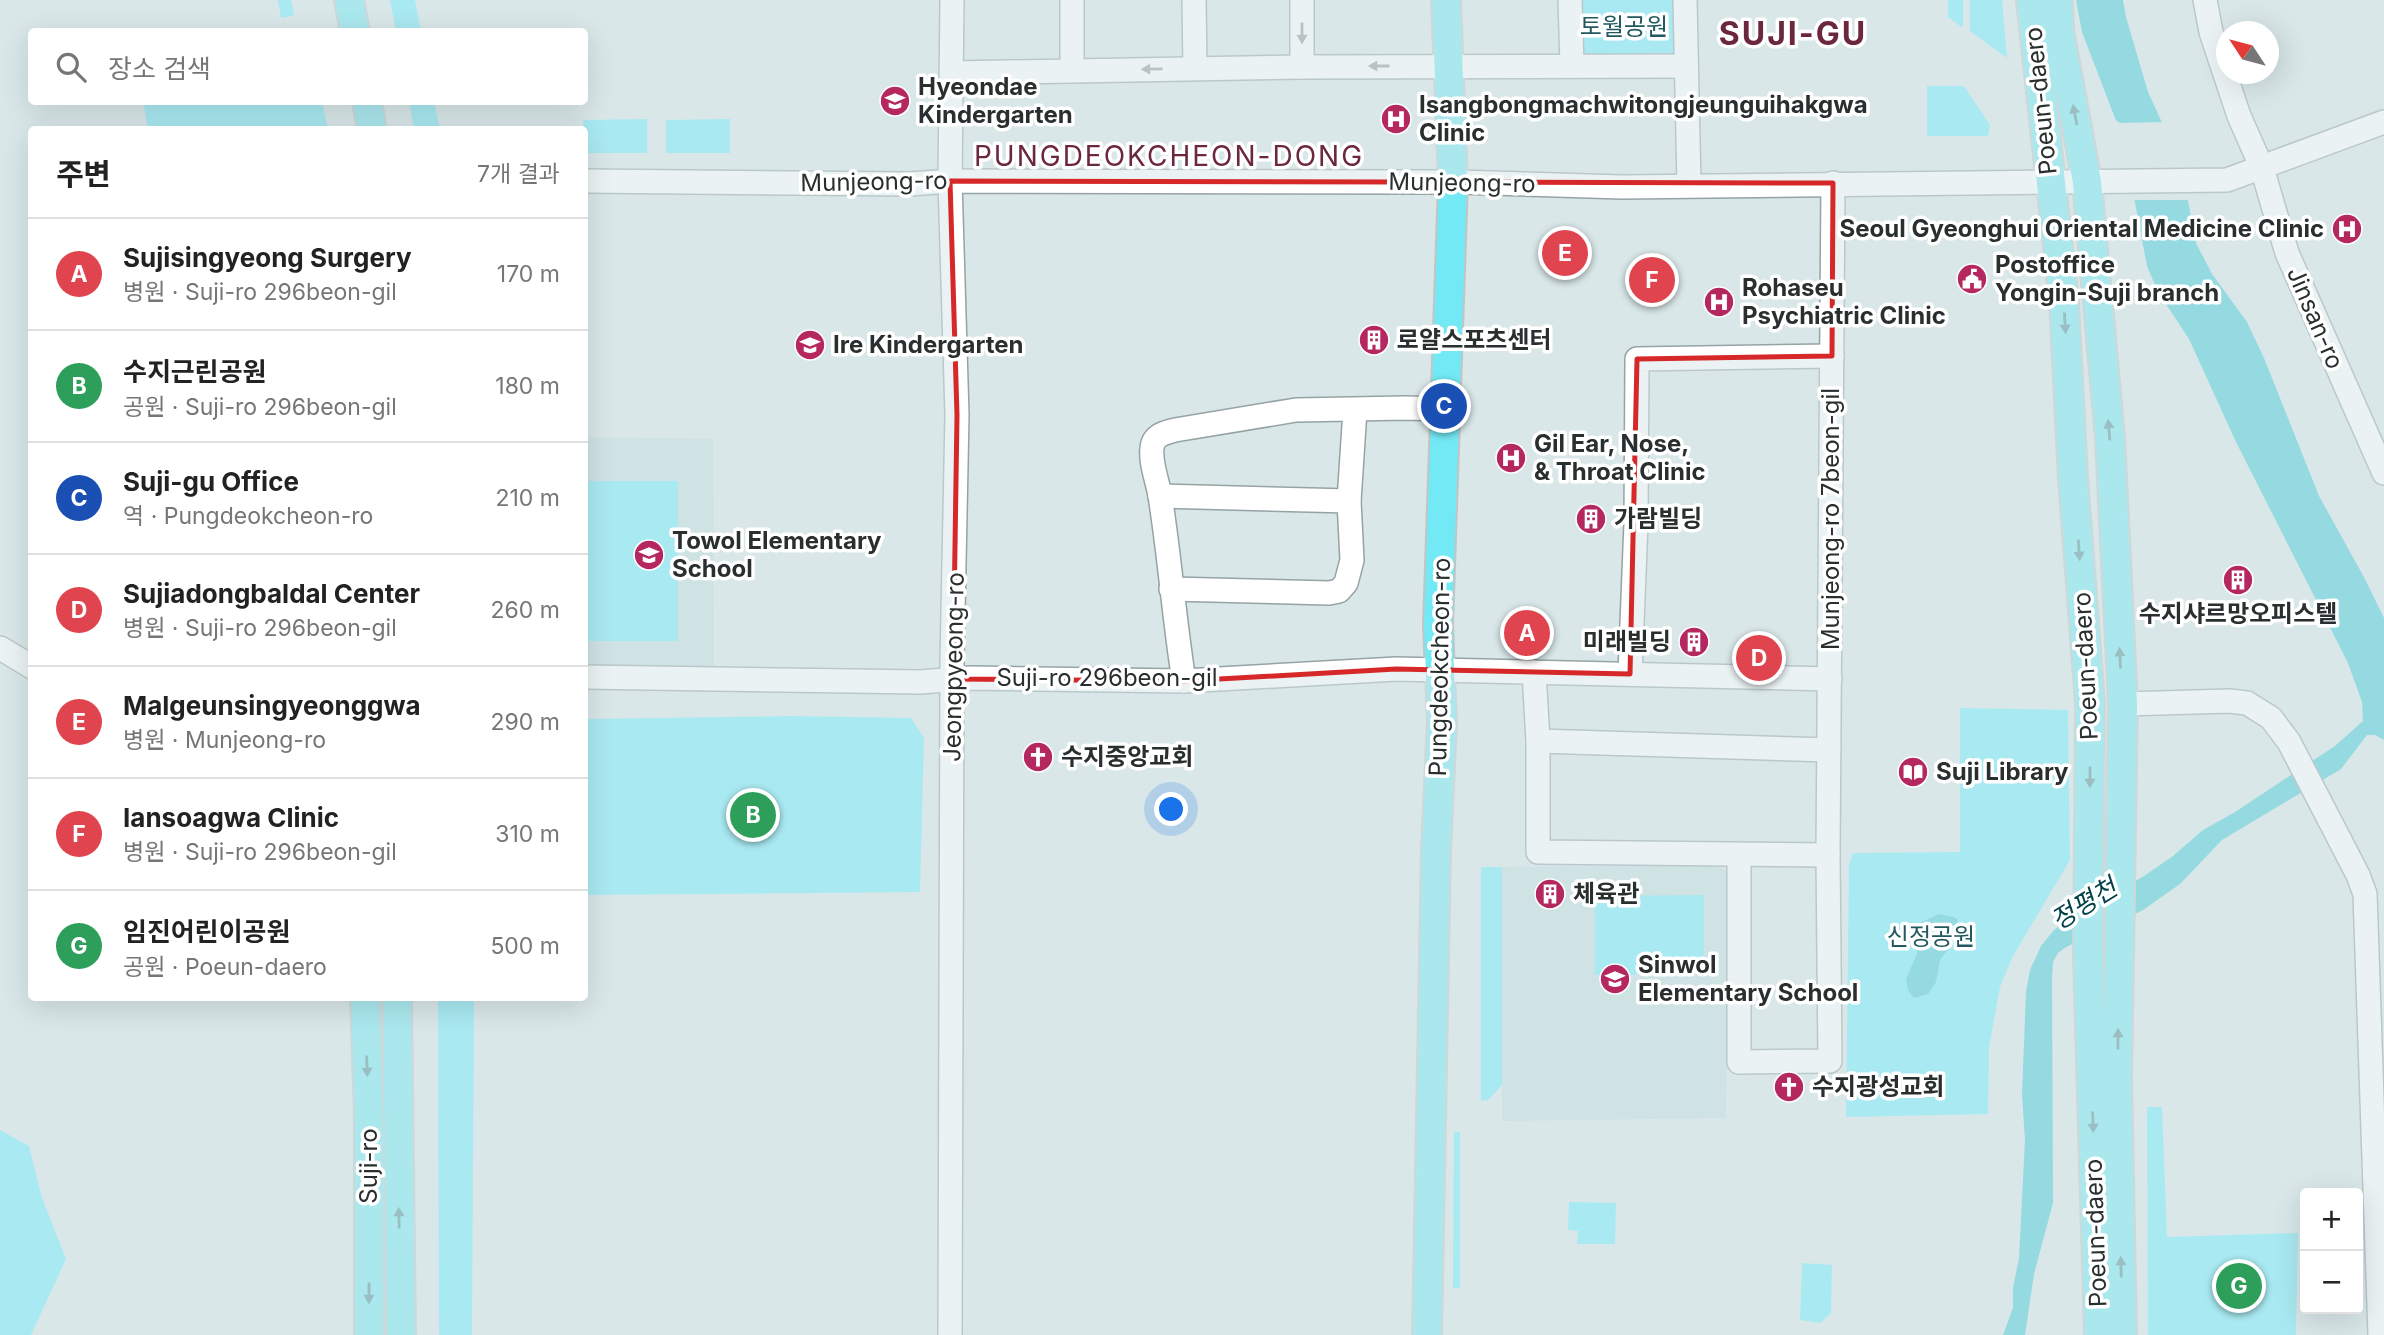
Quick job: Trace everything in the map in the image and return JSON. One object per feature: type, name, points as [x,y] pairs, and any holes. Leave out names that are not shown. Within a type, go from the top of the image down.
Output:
[{"type":"main road","points":[[349,0],[354,28]]},
{"type":"main road","name":"Pungdeokcheon-ro","points":[[1427,1335],[1436,863],[1442,722],[1438,625],[1453,182],[1446,0]]},
{"type":"main road","name":"Poeun-daero","points":[[2031,0],[2064,302],[2073,478],[2090,703],[2088,956],[2099,1335]]},
{"type":"main road","name":"Poeun-daero","points":[[2058,0],[2059,31],[2087,182],[2109,438],[2123,704],[2118,1077],[2122,1335]]},
{"type":"main road","points":[[368,105],[371,126]]},
{"type":"main road","name":"Suji-ro","points":[[365,1001],[369,1115],[369,1335]]},
{"type":"main road","name":"Suji-ro","points":[[397,1001],[401,1335]]},
{"type":"street","name":"Jeongpyeong-ro","points":[[950,1335],[957,415],[950,181],[952,0]]},
{"type":"street","points":[[1072,0],[1072,70]]},
{"type":"street","points":[[1195,0],[1195,68]]},
{"type":"street","points":[[1302,0],[1302,67]]},
{"type":"street","points":[[1570,0],[1572,64]]},
{"type":"street","points":[[1685,0],[1689,185]]},
{"type":"street","name":"Jinsan-ro","points":[[2205,0],[2211,32],[2239,116],[2262,168],[2287,253],[2384,473]]},
{"type":"street","points":[[952,73],[1572,64],[1686,66]]},
{"type":"street","name":"Munjeong-ro","points":[[588,181],[910,184],[950,181],[1453,182],[1622,187],[2227,180],[2384,122]]},
{"type":"street","name":"Munjeong-ro 7beon-gil","points":[[1739,855],[1739,1062],[1830,1061],[1833,183]]},
{"type":"street","points":[[1630,674],[1636,523],[1637,359],[1832,356]]},
{"type":"street","points":[[1184,681],[1160,496],[1151,451],[1160,434],[1296,410],[1445,409]]},
{"type":"street","points":[[1171,589],[1329,593],[1339,591],[1346,583],[1352,559],[1349,501],[1356,410]]},
{"type":"street","points":[[1160,496],[1349,501]]},
{"type":"street","points":[[0,648],[28,665]]},
{"type":"street","name":"Suji-ro 296beon-gil","points":[[588,677],[920,682],[971,678],[1184,681],[1396,669],[1830,680]]},
{"type":"street","points":[[1534,672],[1538,741],[1538,852],[1829,855]]},
{"type":"street","points":[[2123,704],[2229,701],[2247,703],[2270,718],[2295,752],[2358,875],[2365,894],[2380,1335]]},
{"type":"street","points":[[1538,741],[1829,750]]},
{"type":"highlighted area","points":[[950,181],[1833,183],[1832,356],[1637,359],[1630,674],[1396,669],[1184,681],[953,679],[957,415]]},
{"type":"shaded area","points":[[2076,0],[2123,0],[2148,92],[2181,164],[2196,243],[2212,274],[2247,322],[2319,496],[2384,618],[2384,740],[2375,735],[2367,735],[2341,769],[2222,840],[2180,884],[2143,910],[2058,953],[2053,962],[2052,977],[2053,1203],[2034,1274],[2025,1335],[2003,1335],[2013,1308],[2013,1288],[2019,1258],[2025,1140],[2022,1095],[2026,992],[2030,970],[2041,946],[2064,922],[2144,876],[2203,830],[2335,746],[2363,721],[2362,702],[2348,663],[2236,442],[2189,339],[2158,292],[2147,266],[2123,139],[2082,32]]},
{"type":"shaded area","name":"Towol Elementary School","points":[[588,437],[713,439],[714,671],[588,670]]},
{"type":"shaded area","name":"Sinwol Elementary School","points":[[1719,865],[1728,873],[1726,1118],[1502,1121],[1502,867]]},
{"type":"shaded area","points":[[1939,914],[1958,920],[1950,947],[1940,960],[1936,982],[1928,994],[1914,998],[1908,990],[1906,979],[1917,954],[1915,934],[1920,923]]},
{"type":"green space","points":[[278,0],[291,0],[294,15],[281,18]]},
{"type":"green space","points":[[390,0],[415,0],[420,28],[395,28]]},
{"type":"green space","name":"토월공원","points":[[1582,0],[1675,0],[1676,54],[1583,56]]},
{"type":"green space","points":[[1948,0],[1963,0],[1963,28],[1948,17]]},
{"type":"green space","points":[[1970,0],[2002,0],[2007,58],[1970,31]]},
{"type":"green space","points":[[1927,86],[1964,86],[1990,125],[1988,136],[1927,136]]},
{"type":"green space","points":[[144,105],[323,105],[327,126],[147,126]]},
{"type":"green space","points":[[410,105],[435,105],[439,126],[413,126]]},
{"type":"green space","points":[[647,119],[647,153],[588,153],[588,126],[583,126],[583,120]]},
{"type":"green space","points":[[730,119],[730,153],[666,153],[666,120]]},
{"type":"green space","points":[[588,481],[678,481],[678,641],[588,641]]},
{"type":"green space","name":"신정공원","points":[[1960,708],[2068,710],[2070,860],[2013,956],[2000,987],[1989,1047],[1988,1114],[1846,1117],[1849,865],[1853,853],[1960,852]]},
{"type":"green space","points":[[791,716],[911,718],[924,738],[920,892],[588,895],[588,719]]},
{"type":"green space","points":[[1481,867],[1502,867],[1502,1085],[1488,1100],[1481,1101]]},
{"type":"green space","points":[[1704,895],[1704,974],[1595,975],[1595,896]]},
{"type":"green space","points":[[438,1001],[474,1001],[472,1335],[439,1335]]},
{"type":"green space","points":[[2147,1107],[2162,1107],[2167,1237],[2298,1233],[2296,1335],[2148,1335]]},
{"type":"green space","points":[[0,1130],[29,1146],[41,1195],[66,1259],[31,1335],[0,1335]]},
{"type":"green space","points":[[1454,1132],[1460,1132],[1460,1288],[1453,1288]]},
{"type":"green space","points":[[1569,1202],[1616,1203],[1615,1244],[1577,1244],[1578,1231],[1568,1230]]},
{"type":"green space","points":[[1802,1263],[1832,1265],[1831,1313],[1820,1323],[1800,1320]]},
{"type":"pier","points":[[2109,115],[2120,123],[2165,122],[2184,162],[2193,200],[2130,200],[2119,140]]},
{"type":"place","name":"Hyeondae Kindergarten","points":[[895,101]]},
{"type":"place","name":"Isangbongmachwitongjeunguihakgwa Clinic","points":[[1396,119]]},
{"type":"place","name":"Seoul Gyeonghui Oriental Medicine Clinic","points":[[2347,229]]},
{"type":"place","name":"Malgeunsingyeonggwa","points":[[1565,253]]},
{"type":"place","name":"Postoffice Yongin-Suji branch","points":[[1972,279]]},
{"type":"place","name":"Iansoagwa Clinic","points":[[1652,280]]},
{"type":"place","name":"Rohaseu Psychiatric Clinic","points":[[1719,302]]},
{"type":"place","name":"로얄스포츠센터","points":[[1374,340]]},
{"type":"place","name":"Ire Kindergarten","points":[[810,345]]},
{"type":"place","name":"Suji-gu Office","points":[[1444,406]]},
{"type":"place","name":"Gil Ear, Nose, & Throat Clinic","points":[[1511,458]]},
{"type":"place","name":"가람빌딩","points":[[1591,519]]},
{"type":"place","name":"Towol Elementary School","points":[[649,555]]},
{"type":"place","name":"수지샤르망오피스텔","points":[[2238,580]]},
{"type":"place","name":"Sujisingyeong Surgery","points":[[1527,633]]},
{"type":"place","name":"미래빌딩","points":[[1694,642]]},
{"type":"place","name":"Sujiadongbaldal Center","points":[[1759,658]]},
{"type":"place","name":"수지중앙교회","points":[[1038,757]]},
{"type":"place","name":"Suji Library","points":[[1913,772]]},
{"type":"place","name":"수지근린공원","points":[[753,815]]},
{"type":"place","name":"체육관","points":[[1550,894]]},
{"type":"place","name":"Sinwol Elementary School","points":[[1615,979]]},
{"type":"place","name":"수지광성교회","points":[[1789,1087]]},
{"type":"place","name":"임진어린이공원","points":[[2239,1286]]},
{"type":"district","name":"SUJI-GU","points":[[1793,34]]},
{"type":"district","name":"PUNGDEOKCHEON-DONG","points":[[1169,156]]},
{"type":"water label","name":"정평천","points":[[2084,904]]}]
